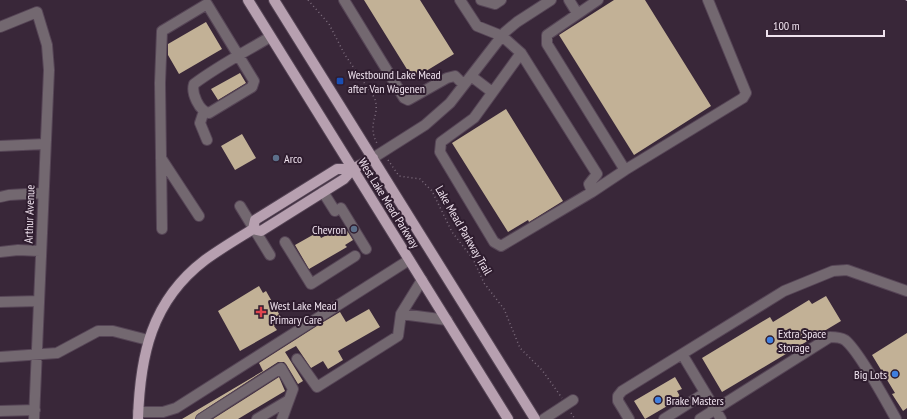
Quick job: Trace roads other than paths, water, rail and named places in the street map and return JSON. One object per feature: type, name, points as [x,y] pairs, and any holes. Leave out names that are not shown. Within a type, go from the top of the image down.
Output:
[{"type":"main road","name":"West Lake Mead Parkway","points":[[248,0],[508,419]]},
{"type":"main road","name":"West Lake Mead Parkway","points":[[274,0],[535,419]]},
{"type":"main road","points":[[253,228],[261,231],[344,179],[353,169],[373,158]]},
{"type":"main road","points":[[138,416],[142,365],[148,340],[162,307],[184,278],[205,260],[253,228],[255,220],[337,169],[353,169]]},
{"type":"street","points":[[344,0],[404,98],[408,100],[447,78],[455,76],[464,85]]},
{"type":"street","points":[[460,0],[477,26],[502,36],[521,53],[597,174],[589,184],[592,192]]},
{"type":"street","points":[[481,0],[495,4],[501,0]]},
{"type":"street","points":[[373,158],[425,125],[450,103],[502,36],[517,22],[551,0]]},
{"type":"street","points":[[569,0],[577,13]]},
{"type":"street","points":[[598,0],[547,35],[547,44],[625,170]]},
{"type":"street","points":[[521,53],[474,118],[441,142],[440,152],[494,242],[501,246],[592,192],[625,170],[743,98],[746,93],[708,0]]},
{"type":"street","points":[[162,229],[160,83],[162,31],[207,2],[238,56],[254,81],[254,84],[212,113],[204,111],[194,94],[194,84],[238,56],[270,37]]},
{"type":"street","name":"Arthur Avenue","points":[[0,27],[37,12],[47,45],[49,70],[40,251],[35,414]]},
{"type":"street","points":[[471,76],[492,92]]},
{"type":"street","points":[[204,111],[200,120],[200,127],[207,140]]},
{"type":"street","points":[[0,146],[45,144]]},
{"type":"street","points":[[161,158],[199,216]]},
{"type":"street","points":[[323,192],[366,249]]},
{"type":"street","points":[[0,197],[43,193]]},
{"type":"street","points":[[240,206],[270,255]]},
{"type":"street","points":[[285,242],[311,284],[355,256]]},
{"type":"street","points":[[0,252],[18,250],[40,251]]},
{"type":"street","points":[[138,416],[163,412],[176,408],[409,260]]},
{"type":"street","points":[[629,419],[618,401],[618,396],[622,391],[784,292],[833,272],[847,270],[907,291]]},
{"type":"street","points":[[298,359],[317,388],[398,336],[401,314],[422,280]]},
{"type":"street","points":[[0,302],[39,301]]},
{"type":"street","points":[[401,314],[447,320]]},
{"type":"street","points":[[0,357],[57,353],[98,331],[113,331],[148,340]]},
{"type":"street","points":[[700,419],[830,337],[836,336],[844,339],[856,353],[896,419]]},
{"type":"street","points":[[682,354],[721,419]]},
{"type":"street","points":[[201,419],[281,368],[293,389],[282,419]]},
{"type":"street","points":[[664,419],[705,393]]},
{"type":"street","points":[[257,419],[289,400]]},
{"type":"street","points":[[544,419],[570,402]]},
{"type":"street","points":[[0,411],[35,414]]},
{"type":"place","name":"Westbound Lake Mead after Van Wagenen","points":[[340,81]]},
{"type":"place","name":"Arco","points":[[276,158]]},
{"type":"place","name":"Chevron","points":[[354,229]]},
{"type":"place","name":"West Lake Mead Primary Care","points":[[261,312]]},
{"type":"place","name":"Extra Space Storage","points":[[770,340]]},
{"type":"place","name":"Big Lots","points":[[895,374]]},
{"type":"place","name":"Brake Masters","points":[[658,400]]}]
